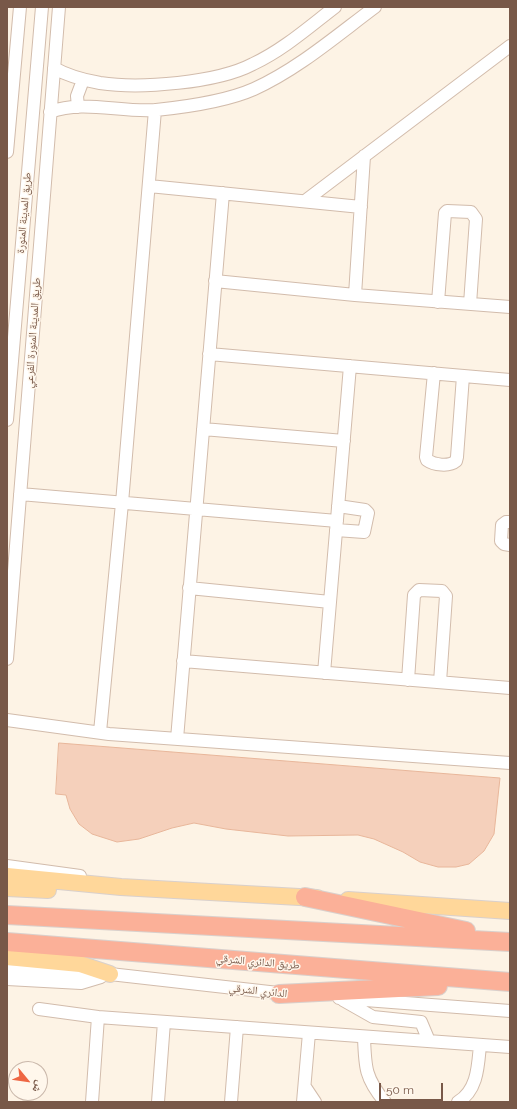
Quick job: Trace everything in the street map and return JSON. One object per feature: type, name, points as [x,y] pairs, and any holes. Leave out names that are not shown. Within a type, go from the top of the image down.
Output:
[{"type":"highway","points":[[305,897],[510,941]]},
{"type":"highway","points":[[7,915],[510,941]]},
{"type":"highway","name":"طريق الدائري الشرقي","points":[[7,942],[510,982]]},
{"type":"highway","points":[[279,994],[510,982]]},
{"type":"main road","points":[[7,876],[121,887],[305,897],[510,911]]},
{"type":"main road","points":[[7,888],[96,893],[121,887]]},
{"type":"main road","points":[[7,957],[80,964],[110,974]]},
{"type":"street","points":[[7,152],[20,7]]},
{"type":"street","points":[[43,7],[56,41]]},
{"type":"street","name":"طريق المدينة المنورة","points":[[7,420],[43,7]]},
{"type":"street","name":"طريق المدينة المنورة الفرعي","points":[[7,659],[58,7]]},
{"type":"street","points":[[54,68],[83,80],[102,83],[165,83],[225,74],[252,65],[273,53],[335,7]]},
{"type":"street","points":[[50,112],[65,108],[78,107],[155,110],[205,103],[252,90],[290,70],[375,7]]},
{"type":"street","points":[[305,201],[510,46]]},
{"type":"street","points":[[78,107],[77,96],[83,80]]},
{"type":"street","points":[[100,732],[122,503],[155,110]]},
{"type":"street","points":[[30,143],[48,126]]},
{"type":"street","points":[[355,295],[364,156]]},
{"type":"street","points":[[148,186],[361,207]]},
{"type":"street","points":[[177,739],[222,193]]},
{"type":"street","points":[[438,302],[445,213],[447,211],[472,212],[476,218],[470,304]]},
{"type":"street","points":[[215,281],[355,295],[510,307]]},
{"type":"street","points":[[14,340],[35,303]]},
{"type":"street","points":[[209,354],[510,380]]},
{"type":"street","points":[[324,673],[350,366]]},
{"type":"street","points":[[434,373],[426,457],[431,463],[449,465],[456,461],[457,457],[463,376]]},
{"type":"street","points":[[203,429],[344,441]]},
{"type":"street","points":[[20,494],[196,509],[337,525],[364,532],[368,513],[365,510],[338,506]]},
{"type":"street","points":[[510,522],[506,522],[502,525],[501,541],[504,544],[510,545]]},
{"type":"street","points":[[7,538],[14,573]]},
{"type":"street","points":[[189,588],[330,602]]},
{"type":"street","points":[[408,680],[414,595],[419,590],[442,591],[446,596],[440,682]]},
{"type":"street","points":[[183,661],[510,688]]},
{"type":"street","points":[[7,720],[100,732],[177,739],[510,763]]},
{"type":"street","points":[[7,866],[98,878],[121,887]]},
{"type":"street","name":"الدائري الشرقي","points":[[7,971],[110,974],[279,994],[510,1011]]},
{"type":"street","points":[[7,979],[81,983],[110,974]]},
{"type":"street","points":[[338,998],[373,1017],[422,1022],[429,1041]]},
{"type":"street","points":[[39,1009],[98,1017],[510,1047]]},
{"type":"street","points":[[92,1102],[98,1017]]},
{"type":"street","points":[[158,1102],[164,1022]]},
{"type":"street","points":[[231,1102],[237,1027]]},
{"type":"street","points":[[304,1102],[309,1033]]},
{"type":"street","points":[[364,1036],[366,1069],[374,1088],[385,1102]]},
{"type":"street","points":[[458,1102],[465,1098],[477,1077],[480,1045]]},
{"type":"street","points":[[305,1087],[314,1102]]},
{"type":"building","points":[[59,743],[500,778],[494,834],[484,851],[469,864],[456,867],[438,867],[420,862],[403,852],[374,839],[358,835],[288,836],[226,829],[194,823],[172,828],[139,839],[117,842],[92,834],[79,824],[70,809],[66,795],[56,794]]}]
